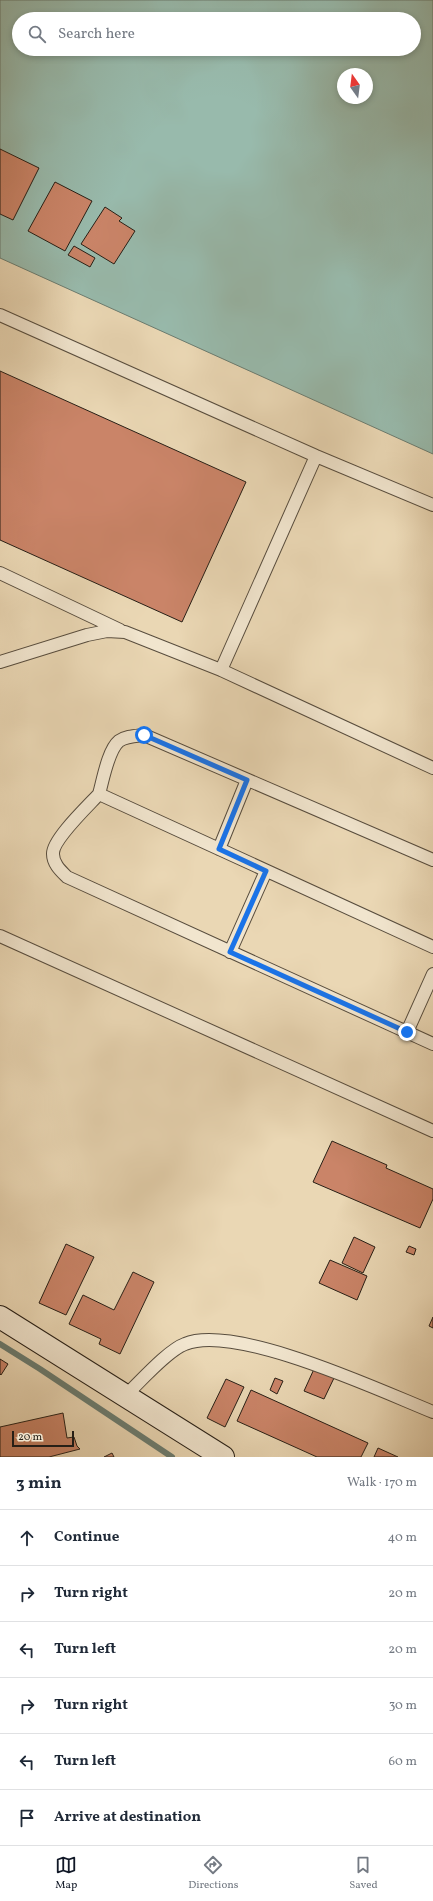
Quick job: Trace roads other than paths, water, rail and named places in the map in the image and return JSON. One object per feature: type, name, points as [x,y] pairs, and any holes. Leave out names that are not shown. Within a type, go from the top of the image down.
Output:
[{"type":"main road","points":[[0,1302],[126,1395]]},
{"type":"main road","points":[[0,1317],[223,1457]]},
{"type":"lane","points":[[0,315],[316,456],[433,505]]},
{"type":"lane","points":[[221,670],[316,456]]},
{"type":"lane","points":[[0,573],[125,632],[221,670],[433,768]]},
{"type":"lane","points":[[0,662],[87,635],[107,632],[125,632]]},
{"type":"lane","points":[[433,860],[144,735],[130,736],[119,741],[112,751],[99,794],[55,843],[52,855],[56,866],[67,877],[433,1044]]},
{"type":"lane","points":[[219,849],[247,780]]},
{"type":"lane","points":[[99,794],[433,947]]},
{"type":"lane","points":[[230,952],[266,871]]},
{"type":"lane","points":[[0,936],[433,1131]]},
{"type":"lane","points":[[407,1032],[433,974]]},
{"type":"lane","points":[[126,1395],[162,1360],[184,1344],[210,1338],[242,1343],[330,1370],[433,1412]]},
{"type":"waterway","points":[[0,1344],[172,1457]]}]
